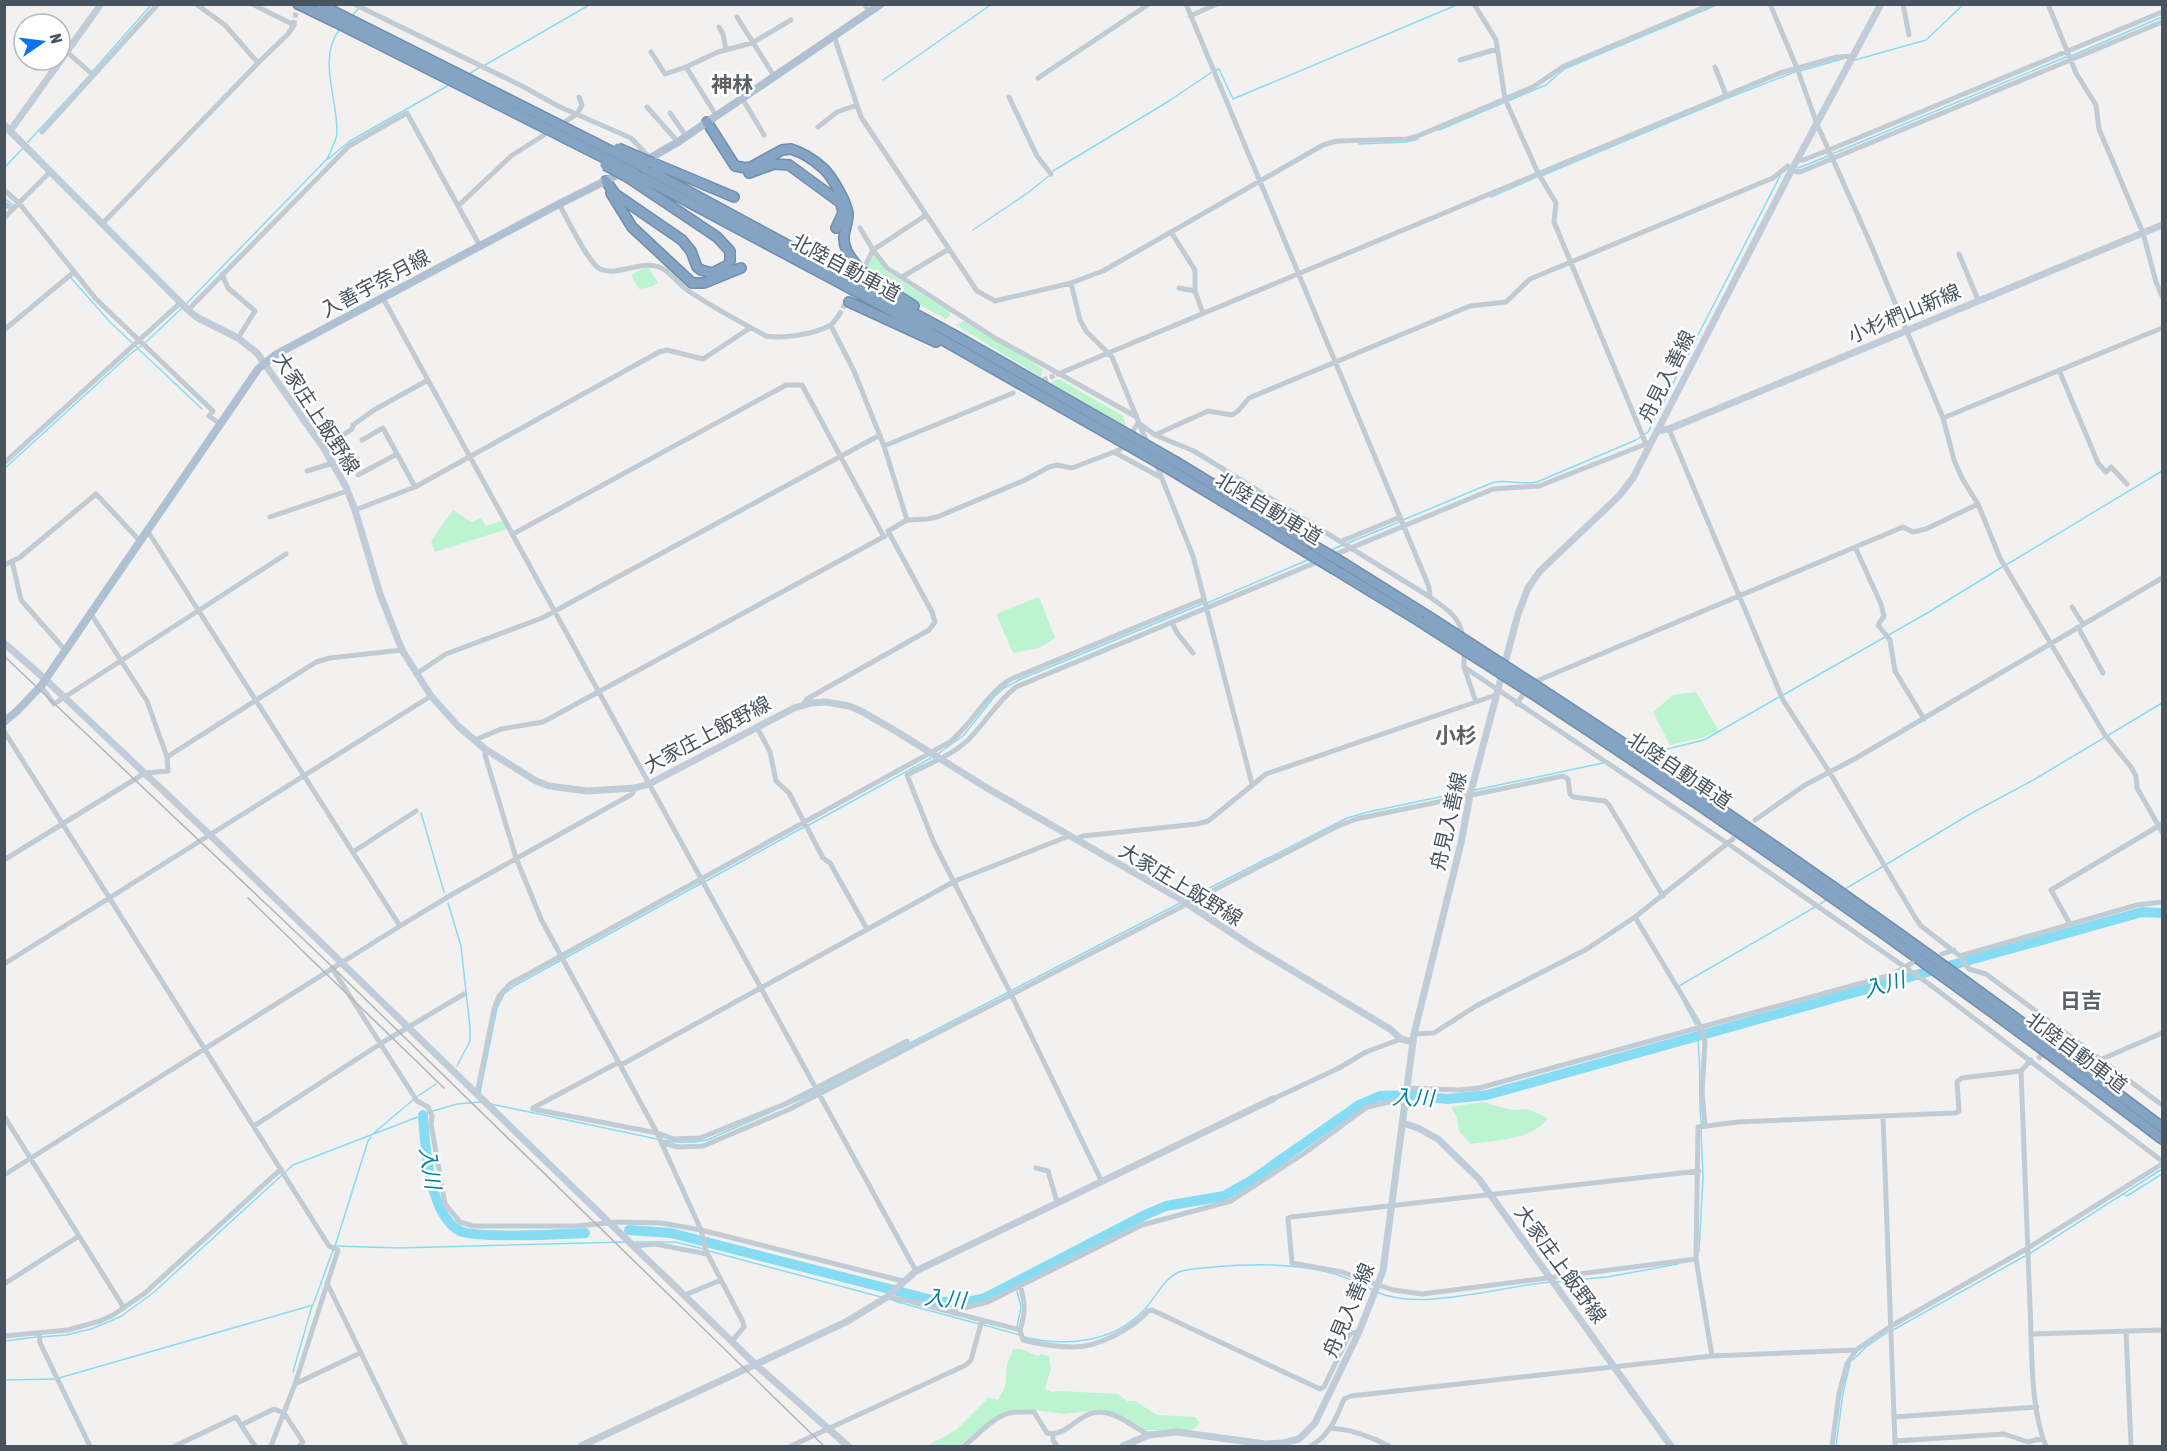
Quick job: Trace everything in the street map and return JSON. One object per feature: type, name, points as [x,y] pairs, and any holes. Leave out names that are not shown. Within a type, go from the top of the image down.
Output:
[{"type":"highway","name":"北陸自動車道","points":[[298,4],[338,19],[650,163],[799,250],[1006,364],[1120,435],[1345,564],[1423,619],[1738,820],[1939,956],[1955,972],[2163,1127]]},
{"type":"highway","name":"北陸自動車道","points":[[319,4],[338,19],[632,176],[883,306],[1017,381],[1120,435]]},
{"type":"highway","points":[[707,122],[727,163],[736,171],[747,173],[774,164],[789,165],[837,200],[842,208],[842,217],[833,225]]},
{"type":"highway","points":[[707,122],[735,166],[751,167],[782,150],[791,149],[821,166],[848,208],[843,239],[847,251],[857,266],[919,310],[1006,364]]},
{"type":"highway","points":[[650,163],[734,197]]},
{"type":"highway","points":[[606,181],[615,194],[682,240],[701,270],[712,273],[728,265],[731,256],[724,243],[632,176]]},
{"type":"highway","points":[[606,181],[612,196],[632,227],[686,279],[698,284],[731,272],[744,272]]},
{"type":"highway","points":[[849,302],[1017,381]]},
{"type":"highway","name":"北陸自動車道","points":[[1173,466],[1306,552],[1423,619]]},
{"type":"highway","name":"北陸自動車道","points":[[1541,694],[1924,962],[1941,979],[2163,1139]]},
{"type":"main road","points":[[72,45],[101,4]]},
{"type":"main road","name":"入善宇奈月線","points":[[4,722],[43,682],[265,362],[559,204],[650,163],[686,136],[881,4]]},
{"type":"main road","name":"舟見入善線","points":[[1299,1439],[1315,1424],[1379,1285],[1388,1251],[1413,1038],[1461,843],[1470,795],[1518,614],[1528,588],[1540,571],[1619,496],[1632,478],[1648,443],[1657,431],[1791,171],[1881,4]]},
{"type":"main road","points":[[6,131],[52,72]]},
{"type":"main road","name":"大家庄上飯野線","points":[[6,131],[51,171],[180,303],[218,329],[238,338],[265,362],[324,448],[347,491],[355,510],[380,594],[402,650],[431,696],[458,726],[485,749],[536,781],[549,786],[587,791],[635,788],[650,784],[756,727],[802,706],[826,702],[849,706],[1185,902],[1296,973],[1390,1029],[1401,1039],[1413,1038]]},
{"type":"main road","name":"小杉椚山新線","points":[[1657,431],[1669,429],[2163,225]]},
{"type":"main road","points":[[4,643],[43,682],[63,697],[210,835],[756,1365],[848,1446]]},
{"type":"main road","points":[[581,1446],[846,1322],[888,1295],[916,1271],[1272,1099]]},
{"type":"main road","name":"大家庄上飯野線","points":[[1403,1123],[1438,1139],[1470,1170],[1490,1194],[1671,1446]]},
{"type":"main road","points":[[1123,1446],[1149,1435],[1177,1432],[1264,1444],[1299,1439],[1304,1446]]},
{"type":"street","points":[[42,132],[158,4]]},
{"type":"street","points":[[196,4],[225,25],[258,63]]},
{"type":"street","points":[[102,224],[288,34],[294,25],[252,4]]},
{"type":"street","points":[[864,4],[870,12]]},
{"type":"street","points":[[1038,78],[1149,4]]},
{"type":"street","points":[[1186,4],[1404,526],[1429,587],[1430,597]]},
{"type":"street","points":[[1190,16],[1217,4]]},
{"type":"street","points":[[477,1094],[494,1009],[499,996],[510,984],[904,767],[967,741],[1001,699],[1016,687],[1493,489],[1539,486],[1648,443],[1554,222],[1556,203],[1538,173],[1505,99],[1497,49],[1491,30],[1474,4]]},
{"type":"street","points":[[834,36],[861,117],[977,291],[995,302],[1071,283],[1103,271],[1323,145],[1337,141],[1407,139],[1533,87],[1564,66],[1712,4]]},
{"type":"street","points":[[1770,4],[1797,68],[1817,124],[1943,418],[1954,460],[1978,504],[2000,558],[2105,735],[2131,767],[2136,776],[2137,788],[2161,827],[2051,890],[2070,924]]},
{"type":"street","points":[[1903,4],[1909,35]]},
{"type":"street","points":[[2048,4],[2076,73],[2096,105],[2099,129],[2143,233],[2156,282],[2163,296]]},
{"type":"street","points":[[355,5],[577,114],[631,138],[650,163]]},
{"type":"street","points":[[1155,435],[1208,411],[1232,415],[1249,398],[1470,306],[1506,302],[1530,279],[1773,178],[1788,166],[1791,171],[1800,172],[1831,155],[2163,12]]},
{"type":"street","points":[[737,17],[774,76]]},
{"type":"street","points":[[651,52],[665,74],[726,50],[752,43],[791,20]]},
{"type":"street","points":[[1797,160],[1831,155],[2071,61],[2163,22]]},
{"type":"street","points":[[719,27],[726,50]]},
{"type":"street","points":[[1460,60],[1497,49]]},
{"type":"street","points":[[72,56],[93,75]]},
{"type":"street","points":[[1058,374],[1780,73],[1837,57],[1854,56]]},
{"type":"street","points":[[686,67],[716,116]]},
{"type":"street","points":[[1715,67],[1726,95]]},
{"type":"street","points":[[458,206],[511,156],[577,114],[582,105],[579,97]]},
{"type":"street","points":[[1009,97],[1037,156],[1051,174]]},
{"type":"street","points":[[742,98],[764,135]]},
{"type":"street","points":[[818,127],[837,112],[857,105]]},
{"type":"street","points":[[647,107],[678,142]]},
{"type":"street","points":[[188,310],[349,146],[407,113],[480,246]]},
{"type":"street","points":[[670,113],[686,136]]},
{"type":"street","points":[[4,218],[51,171]]},
{"type":"street","points":[[4,190],[20,203],[96,299],[213,411],[209,416],[220,424]]},
{"type":"street","points":[[4,203],[12,209]]},
{"type":"street","points":[[559,204],[592,262],[600,269],[618,270],[647,264],[656,266],[663,269],[687,290],[766,336],[776,338],[796,335],[831,326],[839,315]]},
{"type":"street","points":[[866,264],[873,250],[926,215]]},
{"type":"street","points":[[860,228],[887,268],[971,323],[1135,416]]},
{"type":"street","points":[[1171,232],[1195,270],[1195,291],[1203,313]]},
{"type":"street","points":[[902,277],[949,249]]},
{"type":"street","points":[[1959,254],[1978,300]]},
{"type":"street","points":[[4,330],[74,272]]},
{"type":"street","points":[[222,274],[228,288],[255,311],[238,338]]},
{"type":"street","points":[[1071,283],[1080,321],[1086,331],[1109,352],[1187,538],[1252,784]]},
{"type":"street","points":[[1179,288],[1195,291]]},
{"type":"street","points":[[382,298],[916,1271]]},
{"type":"street","points":[[4,463],[180,303]]},
{"type":"street","points":[[831,326],[860,385],[880,435],[907,520]]},
{"type":"street","points":[[355,510],[415,487],[659,352],[667,350],[703,359],[750,328]]},
{"type":"street","points":[[1943,418],[2163,328]]},
{"type":"street","points":[[2059,370],[2098,463],[2106,472],[2111,467],[2127,484]]},
{"type":"street","points":[[324,448],[352,429],[353,425],[374,410],[428,380]]},
{"type":"street","points":[[513,534],[786,385],[802,385],[932,612],[935,622],[929,630],[807,699],[802,706]]},
{"type":"street","points":[[884,446],[1013,393]]},
{"type":"street","points":[[1138,423],[1155,435],[1194,451],[1352,547],[1430,597],[1458,619],[1462,628],[1464,667],[1476,702]]},
{"type":"street","points":[[475,740],[501,729],[543,722],[887,535],[888,531],[907,520],[937,517],[1025,480],[1048,467],[1057,465],[1072,468],[1114,452],[1121,448],[1138,423]]},
{"type":"street","points":[[362,440],[383,428],[415,487]]},
{"type":"street","points":[[1669,429],[1783,700],[1830,773],[1921,926],[1954,950],[1970,972],[1986,974],[2163,1105]]},
{"type":"street","points":[[416,674],[446,654],[542,618],[880,435]]},
{"type":"street","points":[[1114,452],[1162,478]]},
{"type":"street","points":[[358,475],[397,454]]},
{"type":"street","points":[[307,471],[333,464]]},
{"type":"street","points":[[270,517],[347,491]]},
{"type":"street","points":[[4,565],[19,558],[96,494],[140,541]]},
{"type":"street","points":[[1517,704],[1528,686],[1539,680],[1904,526],[1913,532],[1926,529],[1978,504]]},
{"type":"street","points":[[1342,541],[1400,517]]},
{"type":"street","points":[[147,530],[400,926]]},
{"type":"street","points":[[1856,547],[1881,604],[1884,616],[1878,625],[1890,640],[1895,670],[1924,719]]},
{"type":"street","points":[[43,682],[54,704],[286,554]]},
{"type":"street","points":[[12,561],[21,600],[65,650]]},
{"type":"street","points":[[1755,820],[1793,792],[1924,719],[2163,578]]},
{"type":"street","points":[[907,775],[958,736],[970,724],[990,694],[1011,679],[1204,599]]},
{"type":"street","points":[[2072,607],[2103,674]]},
{"type":"street","points":[[4,860],[145,773],[168,771],[167,757],[147,701],[91,614]]},
{"type":"street","points":[[1172,622],[1177,633],[1193,653]]},
{"type":"street","points":[[167,757],[316,662],[330,658],[402,650]]},
{"type":"street","points":[[1464,667],[1497,693],[1727,843],[1929,984],[2034,1060],[2163,1162],[2028,1248],[1891,1326],[1856,1350],[1847,1364],[1839,1394],[1832,1446]]},
{"type":"street","points":[[907,1041],[784,1104],[700,1138],[674,1139],[657,1133],[533,1108],[955,881],[1072,837],[1208,821],[1252,784],[1278,770],[1497,693]]},
{"type":"street","points":[[4,964],[431,696]]},
{"type":"street","points":[[756,727],[770,752],[776,781],[789,793],[824,858],[830,863],[867,929]]},
{"type":"street","points":[[4,731],[329,1246],[338,1250],[295,1384],[271,1446]]},
{"type":"street","points":[[485,749],[516,858],[541,919],[663,1143],[702,1232],[706,1252],[744,1327],[732,1341]]},
{"type":"street","points":[[904,767],[934,843],[1012,996],[1101,1180]]},
{"type":"street","points":[[663,1143],[678,1147],[703,1146],[820,1095],[1012,996],[1185,902],[1356,819],[1563,776],[1568,779],[1570,794],[1573,797],[1605,801],[1610,805],[1663,896]]},
{"type":"street","points":[[4,1175],[400,926],[632,794],[635,788]]},
{"type":"street","points":[[353,852],[416,811]]},
{"type":"street","points":[[1413,1038],[1434,1033],[1476,1006],[1587,949],[1663,896],[1733,838]]},
{"type":"street","points":[[1960,956],[2137,905],[2163,902]]},
{"type":"street","points":[[1635,917],[1701,1027],[1704,1040],[1702,1093],[1705,1126]]},
{"type":"street","points":[[1939,956],[1954,950]]},
{"type":"street","points":[[1407,1088],[1459,1090],[1479,1088],[1891,975],[1907,969],[1912,963]]},
{"type":"street","points":[[332,968],[416,1098],[430,1111],[445,1204],[460,1222],[473,1226],[584,1226],[661,1222],[902,1283]]},
{"type":"street","points":[[1929,984],[1941,979]]},
{"type":"street","points":[[254,1126],[380,1044],[464,994]]},
{"type":"street","points":[[2058,1036],[2062,1030]]},
{"type":"street","points":[[2102,1059],[2163,1033]]},
{"type":"street","points":[[1272,1099],[1339,1068],[1366,1052],[1401,1039]]},
{"type":"street","points":[[1712,1356],[1696,1259],[1698,1127],[1738,1122],[1955,1113],[1959,1111],[1957,1082],[1962,1078],[2021,1071],[2034,1060]]},
{"type":"street","points":[[2021,1071],[2031,1334],[2037,1407],[2046,1446]]},
{"type":"street","points":[[950,1311],[988,1302],[1142,1225],[1232,1201],[1306,1152],[1367,1107],[1394,1101],[1406,1103]]},
{"type":"street","points":[[4,1116],[124,1308]]},
{"type":"street","points":[[1883,1116],[1895,1444],[2004,1434],[2028,1442],[2043,1438]]},
{"type":"street","points":[[1036,1168],[1048,1170],[1058,1202]]},
{"type":"street","points":[[4,1336],[68,1330],[100,1321],[124,1308],[146,1293],[281,1169]]},
{"type":"street","points":[[1696,1259],[1422,1293],[1405,1293],[1342,1272],[1292,1263],[1288,1218],[1698,1171]]},
{"type":"street","points":[[4,1284],[79,1236]]},
{"type":"street","points":[[634,1246],[655,1244],[706,1252]]},
{"type":"street","points":[[685,1295],[720,1280]]},
{"type":"street","points":[[327,1283],[406,1446]]},
{"type":"street","points":[[1020,1285],[1025,1302],[1020,1330],[1023,1340],[1075,1347],[1094,1343],[1126,1330],[1152,1310],[1320,1389],[1324,1387],[1348,1337],[1351,1333],[1359,1332]]},
{"type":"street","points":[[888,1295],[1020,1330]]},
{"type":"street","points":[[791,1446],[966,1365],[970,1360],[982,1320]]},
{"type":"street","points":[[2031,1334],[2163,1330]]},
{"type":"street","points":[[2126,1331],[2131,1446]]},
{"type":"street","points":[[39,1334],[40,1343],[90,1446]]},
{"type":"street","points":[[1311,1446],[1321,1440],[1332,1428],[1344,1399],[1351,1396],[1712,1356],[1856,1350]]},
{"type":"street","points":[[295,1384],[360,1353]]},
{"type":"street","points":[[1894,1417],[2037,1407]]},
{"type":"street","points":[[241,1425],[271,1409],[284,1413],[303,1442],[299,1446]]},
{"type":"street","points":[[964,1446],[1006,1414],[1034,1412],[1047,1433],[1060,1432],[1088,1413],[1101,1413],[1112,1414],[1149,1435]]},
{"type":"street","points":[[175,1446],[236,1418],[255,1446]]},
{"type":"street","points":[[1332,1428],[1348,1429],[1389,1446]]},
{"type":"street","points":[[1053,1434],[1053,1440],[1057,1446]]},
{"type":"green space","points":[[872,257],[875,257],[887,272],[950,312],[950,316],[946,319],[923,307],[866,269]]},
{"type":"green space","points":[[644,268],[649,268],[658,283],[639,289],[631,275]]},
{"type":"green space","points":[[964,321],[1043,369],[1041,377],[956,325]]},
{"type":"green space","points":[[1059,379],[1123,416],[1126,426],[1050,383]]},
{"type":"green space","points":[[453,510],[472,522],[481,518],[486,526],[503,521],[507,529],[435,552],[431,541]]},
{"type":"green space","points":[[1039,597],[1055,638],[1039,648],[1013,653],[996,614]]},
{"type":"green space","points":[[1696,692],[1719,731],[1670,745],[1653,712],[1673,695]]},
{"type":"green space","points":[[1482,1102],[1512,1110],[1528,1109],[1548,1118],[1533,1131],[1524,1135],[1471,1144],[1459,1131],[1457,1118],[1451,1107]]},
{"type":"green space","points":[[1013,1349],[1021,1349],[1038,1356],[1041,1354],[1049,1356],[1051,1368],[1045,1389],[1052,1392],[1118,1394],[1127,1401],[1135,1401],[1157,1415],[1195,1417],[1200,1423],[1194,1429],[1189,1430],[1144,1430],[1099,1410],[1064,1414],[1013,1410],[1004,1412],[959,1446],[927,1446],[956,1430],[989,1397],[998,1400],[1005,1387],[1007,1365]]},
{"type":"waterway","points":[[92,72],[152,4]]},
{"type":"waterway","points":[[485,65],[591,4]]},
{"type":"waterway","points":[[883,80],[992,4]]},
{"type":"waterway","points":[[1216,70],[1219,69],[1233,99],[1459,4]]},
{"type":"waterway","points":[[1508,101],[1546,85],[1564,69],[1719,4]]},
{"type":"waterway","points":[[1855,60],[1926,40],[1964,4]]},
{"type":"waterway","points":[[351,17],[358,9]]},
{"type":"waterway","points":[[2071,56],[2162,17]]},
{"type":"waterway","points":[[186,304],[327,159],[337,133],[330,79],[330,52],[333,40],[340,29]]},
{"type":"waterway","points":[[1832,154],[2066,57]]},
{"type":"waterway","points":[[1800,71],[1842,59]]},
{"type":"waterway","points":[[469,74],[480,67]]},
{"type":"waterway","points":[[1053,171],[1169,101],[1212,72]]},
{"type":"waterway","points":[[1541,176],[1795,72]]},
{"type":"waterway","points":[[27,143],[89,76]]},
{"type":"waterway","points":[[328,159],[350,141],[449,85]]},
{"type":"waterway","points":[[1439,130],[1503,103]]},
{"type":"waterway","points":[[1359,144],[1406,142],[1418,139]]},
{"type":"waterway","points":[[4,168],[22,149]]},
{"type":"waterway","points":[[1798,168],[1828,156]]},
{"type":"waterway","points":[[973,230],[1050,175]]},
{"type":"waterway","points":[[1403,520],[1494,482],[1537,482],[1636,440],[1648,432],[1780,176]]},
{"type":"waterway","points":[[1491,197],[1537,177]]},
{"type":"waterway","points":[[4,198],[13,205]]},
{"type":"waterway","points":[[71,278],[110,322],[202,409]]},
{"type":"waterway","points":[[145,343],[183,307]]},
{"type":"waterway","points":[[4,469],[141,346]]},
{"type":"waterway","points":[[2006,565],[2162,471]]},
{"type":"waterway","points":[[1348,543],[1399,522]]},
{"type":"waterway","points":[[1331,550],[1343,545]]},
{"type":"waterway","points":[[1207,603],[1310,559]]},
{"type":"waterway","points":[[1783,695],[1929,612],[2002,567]]},
{"type":"waterway","points":[[938,754],[964,735],[1004,688],[1202,604]]},
{"type":"waterway","points":[[1655,752],[1704,740],[1779,697]]},
{"type":"waterway","points":[[1887,864],[2162,703]]},
{"type":"waterway","points":[[809,825],[931,758]]},
{"type":"waterway","points":[[1475,790],[1603,763]]},
{"type":"waterway","points":[[1186,900],[1347,818],[1468,791]]},
{"type":"waterway","points":[[421,813],[444,892]]},
{"type":"waterway","points":[[706,881],[804,827]]},
{"type":"waterway","points":[[1845,889],[1882,867]]},
{"type":"waterway","points":[[480,1092],[497,1008],[504,994],[514,986],[702,883]]},
{"type":"waterway","points":[[1820,904],[1828,899]]},
{"type":"waterway","points":[[662,1140],[673,1142],[707,1140],[810,1095],[1182,902]]},
{"type":"waterway","points":[[448,903],[461,946],[470,1028],[470,1041],[457,1066]]},
{"type":"waterway","points":[[1679,986],[1815,907]]},
{"type":"waterway","name":"入川","points":[[629,1230],[671,1233],[936,1301],[955,1302],[985,1298],[1166,1206],[1224,1196],[1252,1180],[1359,1105],[1380,1096],[1410,1095],[1447,1099],[1487,1095],[2142,912],[2162,913]]},
{"type":"waterway","points":[[1684,1003],[1696,1025]]},
{"type":"waterway","points":[[1697,1035],[1701,1123]]},
{"type":"waterway","points":[[418,1096],[436,1084]]},
{"type":"waterway","points":[[374,1133],[414,1099]]},
{"type":"waterway","points":[[433,1111],[457,1104],[481,1102]]},
{"type":"waterway","points":[[491,1104],[657,1139]]},
{"type":"waterway","points":[[41,1337],[66,1335],[91,1329],[120,1317],[153,1293],[293,1165],[428,1113]]},
{"type":"waterway","name":"入川","points":[[423,1115],[427,1161],[435,1195],[450,1223],[460,1231],[483,1235],[585,1233]]},
{"type":"waterway","points":[[1699,1252],[1703,1177],[1701,1128]]},
{"type":"waterway","points":[[335,1246],[371,1137]]},
{"type":"waterway","points":[[2029,1254],[2162,1169]]},
{"type":"waterway","points":[[2124,1194],[2127,1196],[2162,1174]]},
{"type":"waterway","points":[[335,1246],[399,1248],[624,1242]]},
{"type":"waterway","points":[[635,1242],[675,1242],[704,1249]]},
{"type":"waterway","points":[[59,1378],[313,1305],[333,1250]]},
{"type":"waterway","points":[[709,1251],[881,1297]]},
{"type":"waterway","points":[[1893,1330],[2025,1256]]},
{"type":"waterway","points":[[1555,1282],[1607,1277],[1678,1264]]},
{"type":"waterway","points":[[1024,1337],[1072,1342],[1103,1336],[1131,1322],[1172,1276],[1190,1269],[1251,1265],[1300,1267],[1336,1274],[1373,1290]]},
{"type":"waterway","points":[[1377,1292],[1394,1297],[1438,1299],[1550,1282]]},
{"type":"waterway","points":[[1017,1291],[1021,1307],[1017,1327]]},
{"type":"waterway","points":[[894,1301],[979,1324]]},
{"type":"waterway","points":[[293,1372],[312,1306]]},
{"type":"waterway","points":[[984,1325],[1020,1335]]},
{"type":"waterway","points":[[1853,1360],[1866,1347],[1888,1332]]},
{"type":"waterway","points":[[4,1341],[36,1337]]},
{"type":"waterway","points":[[1836,1446],[1843,1393],[1850,1364]]},
{"type":"waterway","points":[[4,1380],[55,1379]]},
{"type":"tunnel","points":[[294,25],[297,4]]},
{"type":"tunnel","points":[[839,315],[864,269]]},
{"type":"tunnel","points":[[1036,383],[1058,374]]},
{"type":"tunnel","points":[[2038,1059],[2058,1036]]},
{"type":"railway","points":[[4,656],[319,954],[824,1446]]},
{"type":"railway","points":[[248,898],[444,1088]]},
{"type":"district","name":"神林","points":[[732,84]]},
{"type":"district","name":"小杉","points":[[1456,735]]},
{"type":"district","name":"日吉","points":[[2081,1000]]}]
